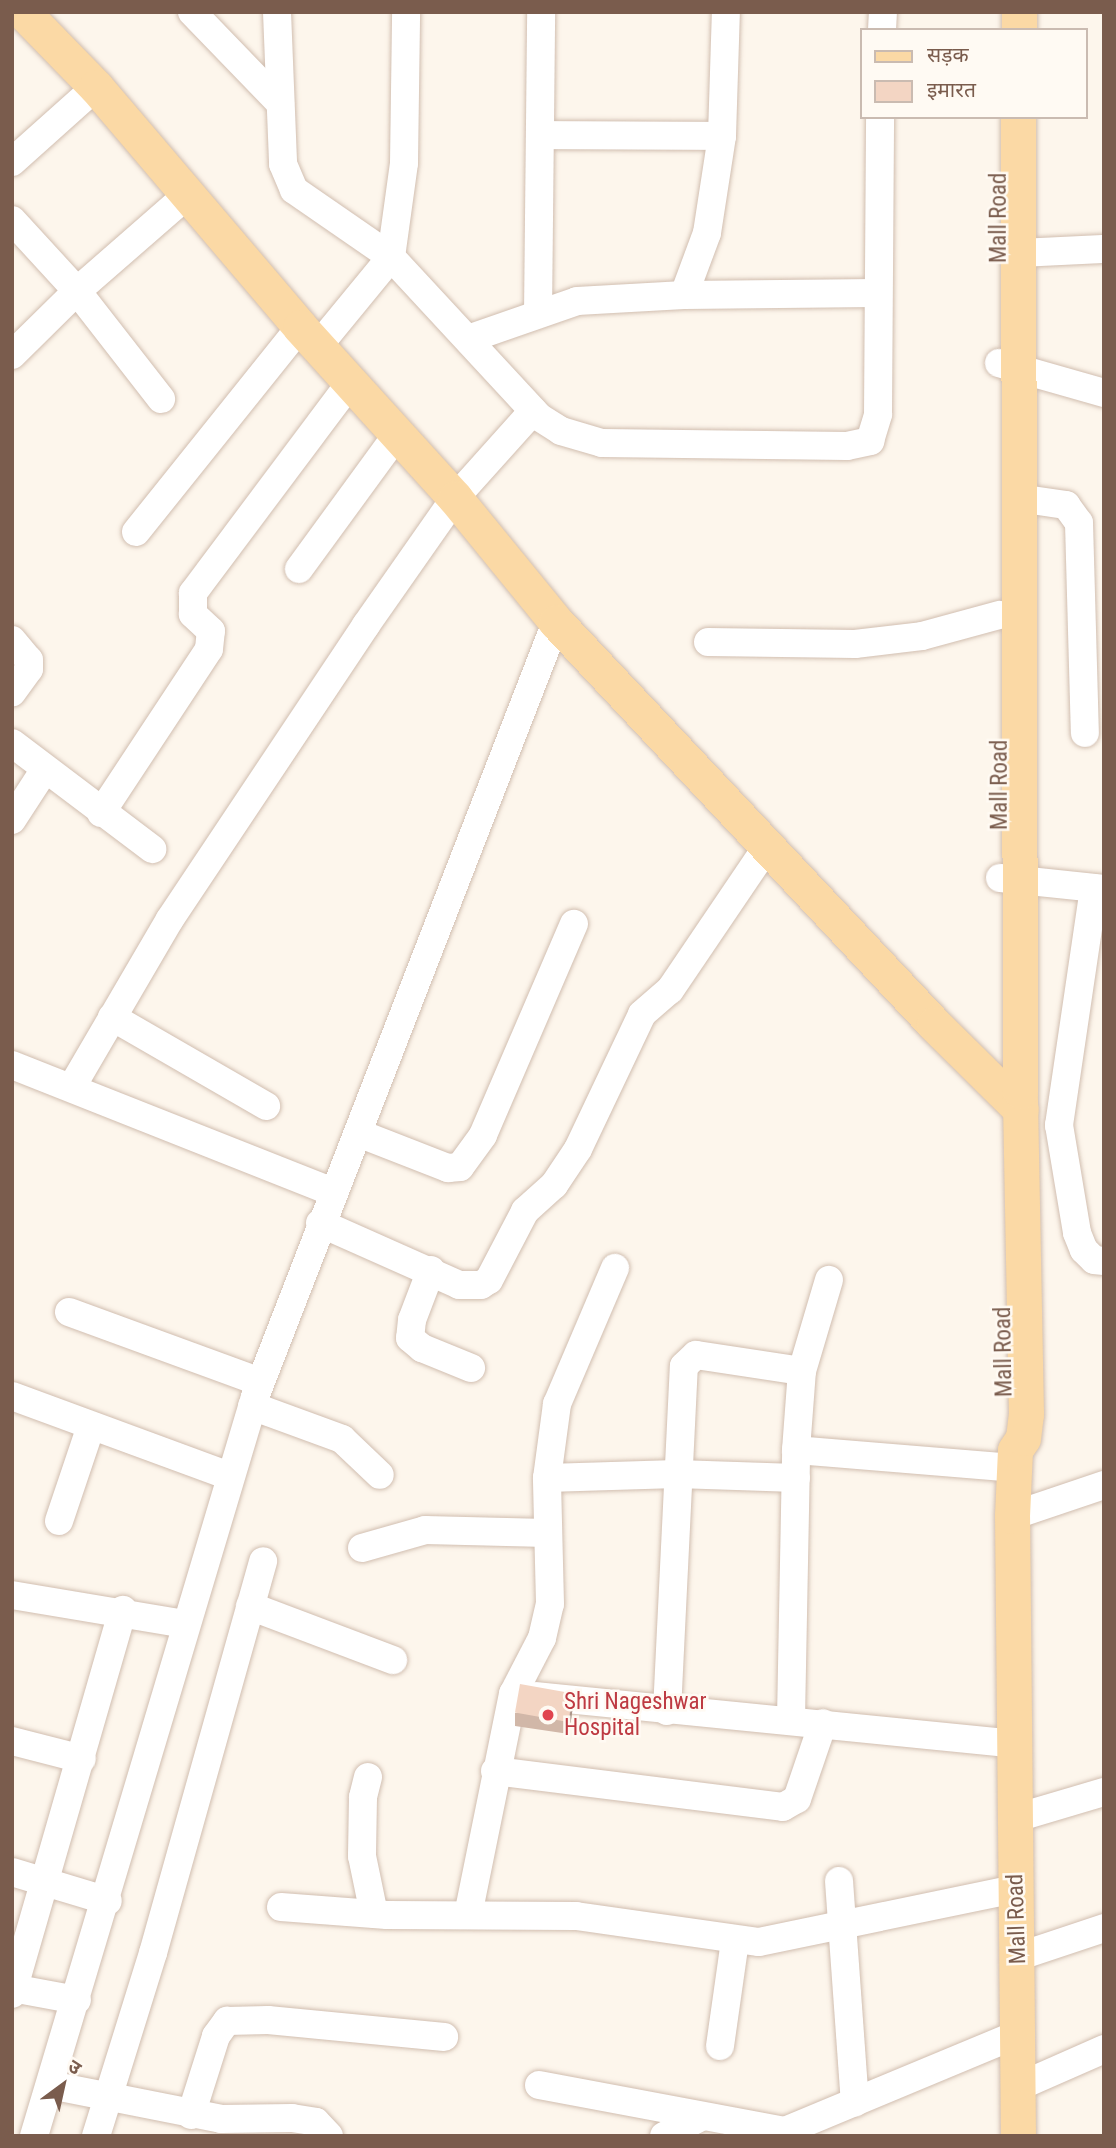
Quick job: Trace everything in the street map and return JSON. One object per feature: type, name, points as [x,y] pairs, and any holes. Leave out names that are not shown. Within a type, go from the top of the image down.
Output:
[{"type":"main road","points":[[23,12],[96,87],[309,337],[398,432],[556,622],[767,846],[1010,1113]]},
{"type":"main road","name":"Mall Road","points":[[999,119],[1008,366],[1018,498],[1005,1416],[1006,1438],[1014,1459],[1012,1516],[1017,1744],[1014,1889],[1020,1956],[1018,2136]]},
{"type":"main road","name":"Mall Road","points":[[1011,878],[999,615],[1008,366],[1018,253],[1018,119]]},
{"type":"street","points":[[192,12],[280,103]]},
{"type":"street","points":[[277,12],[283,164],[294,190],[391,257],[533,411],[561,431],[601,443],[863,444],[876,431],[880,119]]},
{"type":"street","points":[[136,531],[309,337],[391,257],[404,163],[406,12]]},
{"type":"street","points":[[538,314],[541,12]]},
{"type":"street","points":[[684,295],[708,233],[722,136],[726,12]]},
{"type":"street","points":[[12,162],[96,87]]},
{"type":"street","points":[[540,135],[722,136]]},
{"type":"street","points":[[12,355],[77,290],[188,194]]},
{"type":"street","points":[[12,220],[77,290],[161,399]]},
{"type":"street","points":[[1018,253],[1104,249]]},
{"type":"street","points":[[468,340],[577,301],[684,295],[876,293]]},
{"type":"street","points":[[1008,366],[1104,393]]},
{"type":"street","points":[[101,813],[209,649],[211,631],[193,614],[193,593],[351,382]]},
{"type":"street","points":[[72,1085],[170,919],[455,498],[533,411]]},
{"type":"street","points":[[299,569],[398,432]]},
{"type":"street","points":[[1018,498],[1066,505],[1079,523],[1085,733]]},
{"type":"street","points":[[708,642],[855,644],[922,636],[999,615]]},
{"type":"street","points":[[34,2136],[108,1901],[185,1624],[256,1394],[332,1192],[358,1133],[556,622]]},
{"type":"street","points":[[12,640],[29,660],[29,669],[12,692]]},
{"type":"street","points":[[12,743],[152,849]]},
{"type":"street","points":[[12,820],[45,769]]},
{"type":"street","points":[[320,1223],[431,1270],[459,1285],[481,1285],[489,1280],[525,1211],[554,1185],[573,1157],[642,1014],[670,990],[767,846]]},
{"type":"street","points":[[1011,878],[1099,889],[1059,1125],[1077,1233],[1084,1250],[1094,1260],[1104,1261]]},
{"type":"street","points":[[358,1133],[448,1168],[460,1167],[484,1135],[574,924]]},
{"type":"street","points":[[112,1017],[266,1106]]},
{"type":"street","points":[[12,1065],[72,1085],[332,1192]]},
{"type":"street","points":[[1010,1113],[1059,1125]]},
{"type":"street","points":[[468,1915],[495,1771],[513,1694],[542,1637],[550,1604],[547,1478],[557,1404],[615,1268]]},
{"type":"street","points":[[431,1270],[412,1320],[410,1338],[422,1348],[471,1368]]},
{"type":"street","points":[[791,1718],[796,1450],[802,1371],[829,1280]]},
{"type":"street","points":[[69,1312],[256,1394],[342,1439],[380,1475]]},
{"type":"street","points":[[667,1711],[682,1373],[691,1357],[802,1371]]},
{"type":"street","points":[[12,1396],[230,1476]]},
{"type":"street","points":[[59,1521],[91,1426]]},
{"type":"street","points":[[796,1450],[1014,1459]]},
{"type":"street","points":[[547,1478],[677,1474],[796,1478]]},
{"type":"street","points":[[1012,1516],[1104,1485]]},
{"type":"street","points":[[362,1548],[425,1530],[547,1533]]},
{"type":"street","points":[[96,2136],[263,1561]]},
{"type":"street","points":[[12,1595],[123,1611],[185,1624]]},
{"type":"street","points":[[250,1606],[393,1660]]},
{"type":"street","points":[[77,2000],[13,1990],[47,1884],[123,1611]]},
{"type":"street","points":[[513,1694],[667,1711],[791,1718],[1017,1744]]},
{"type":"street","points":[[495,1771],[783,1807],[797,1799],[823,1723]]},
{"type":"street","points":[[12,1741],[82,1759]]},
{"type":"street","points":[[368,1777],[363,1797],[362,1856],[374,1914]]},
{"type":"street","points":[[1016,1818],[1104,1792]]},
{"type":"street","points":[[12,1872],[108,1901]]},
{"type":"street","points":[[839,1881],[855,2102]]},
{"type":"street","points":[[281,1907],[374,1914],[576,1916],[735,1941],[777,1940],[1014,1889]]},
{"type":"street","points":[[1020,1956],[1104,1928]]},
{"type":"street","points":[[720,2046],[735,1941]]},
{"type":"street","points":[[191,2115],[216,2036],[227,2021],[268,2020],[444,2037]]},
{"type":"street","points":[[539,2085],[785,2132],[1018,2034]]},
{"type":"street","points":[[1018,2087],[1104,2049]]},
{"type":"street","points":[[50,2085],[191,2115],[292,2118],[316,2122],[329,2136]]},
{"type":"street","points":[[664,2136],[701,2117]]},
{"type":"building","points":[[520,1684],[573,1693],[568,1722],[515,1713]]},
{"type":"place","name":"Shri Nageshwar Hospital","points":[[548,1715]]}]
